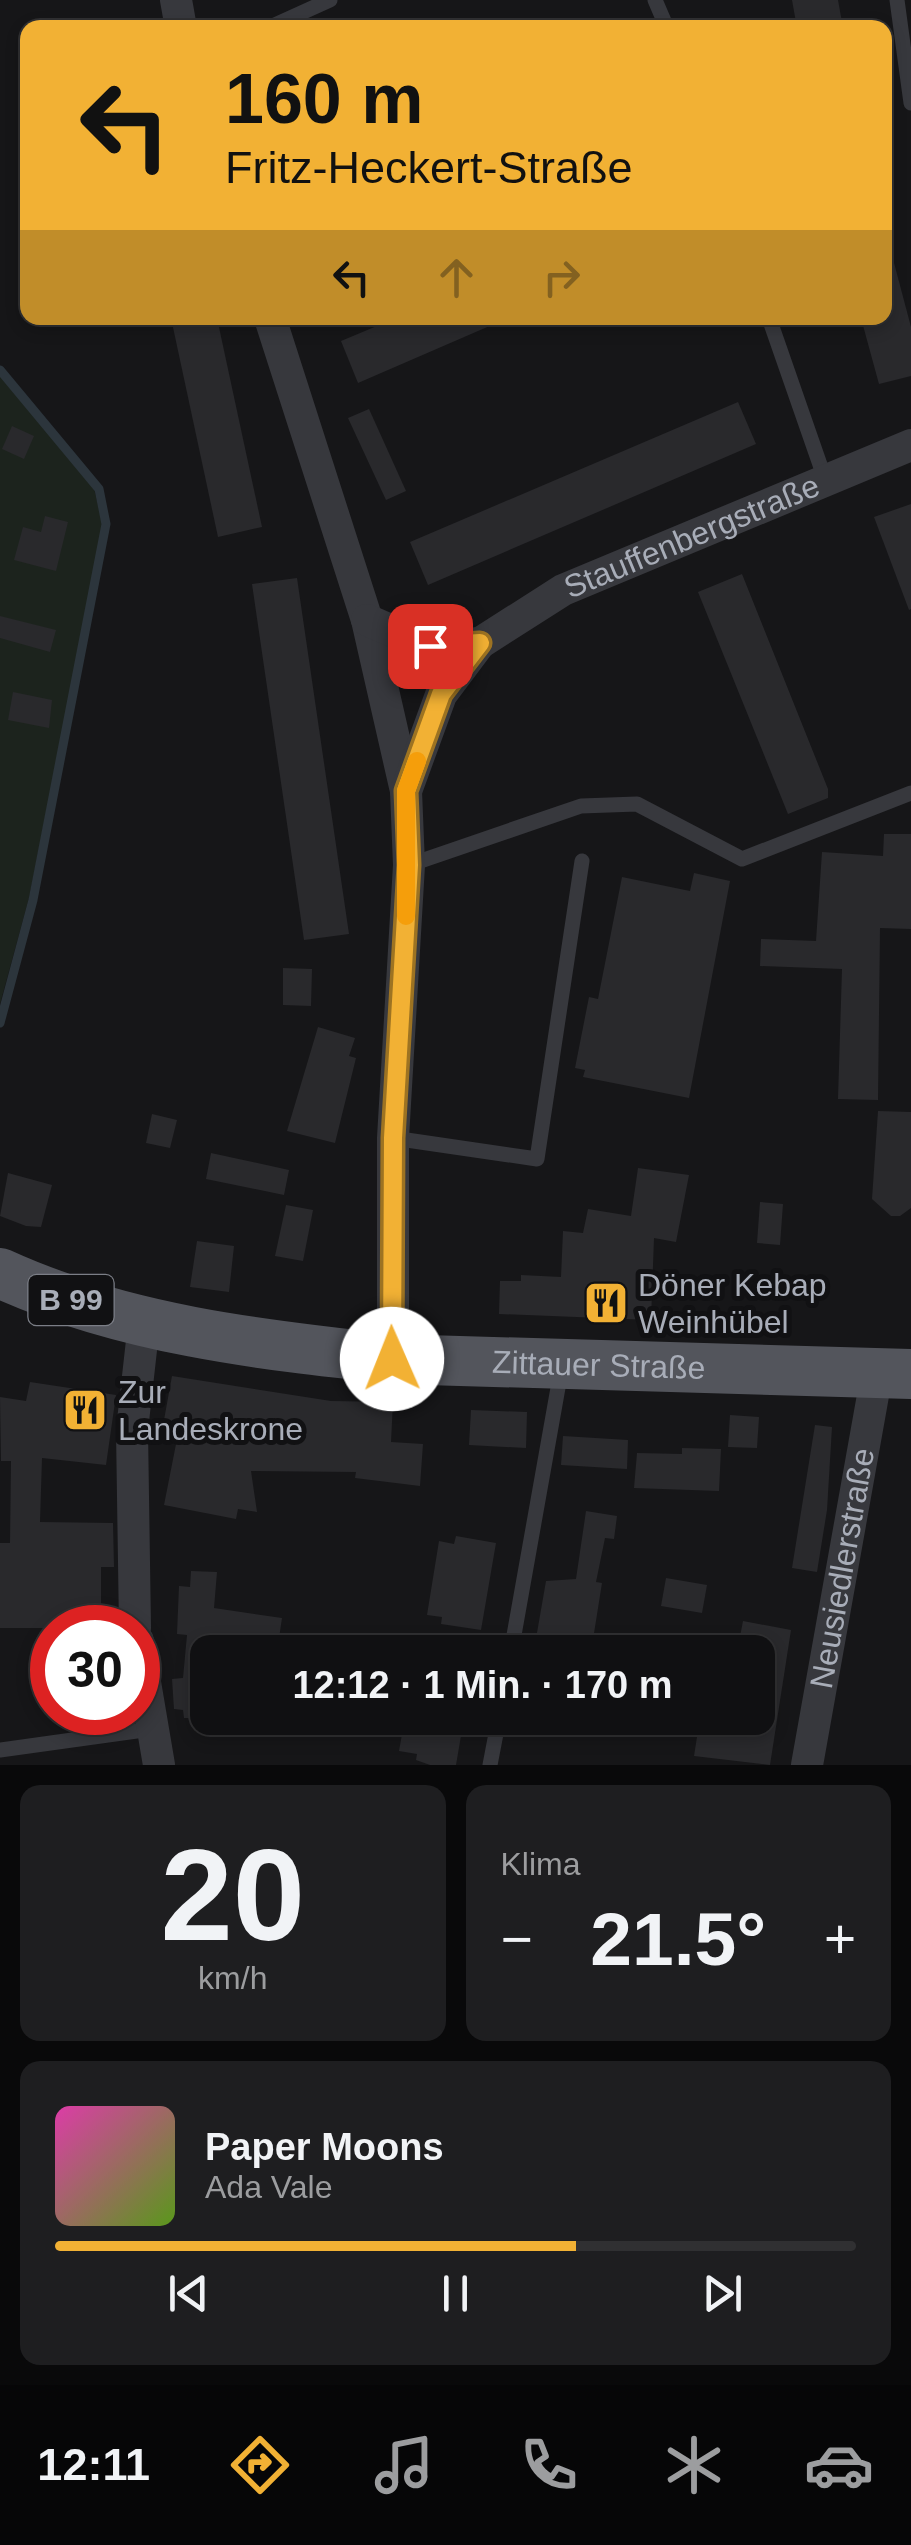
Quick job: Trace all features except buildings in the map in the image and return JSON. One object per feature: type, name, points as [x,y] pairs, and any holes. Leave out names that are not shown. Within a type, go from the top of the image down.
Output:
[{"type":"main road","name":"Zittauer Straße","points":[[0,1273],[144,1323],[392,1359],[894,1373]]},
{"type":"street","points":[[272,325],[367,620],[406,791],[409,865],[393,1138],[392,1359]]},
{"type":"street","name":"Stauffenbergstraße","points":[[480,643],[563,590],[911,445]]},
{"type":"street","points":[[367,620],[430,646],[480,643]]},
{"type":"street","points":[[406,791],[441,694],[480,643]]},
{"type":"street","points":[[135,1605],[132,1447],[144,1323]]},
{"type":"street","name":"Neusiedlerstraße","points":[[807,1765],[894,1373]]},
{"type":"street","points":[[152,1735],[159,1765]]},
{"type":"lane","points":[[286,20],[330,0]]},
{"type":"lane","points":[[897,0],[911,103]]},
{"type":"lane","points":[[771,325],[825,478]]},
{"type":"lane","points":[[409,865],[581,806],[637,804],[742,859],[911,793]]},
{"type":"lane","points":[[393,1138],[537,1159],[582,861]]},
{"type":"lane","points":[[513,1635],[562,1363]]},
{"type":"lane","points":[[0,1750],[108,1735]]},
{"type":"lane","points":[[490,1765],[496,1735]]},
{"type":"shaded area","points":[[0,373],[94,488],[103,527],[29,898],[0,1004]]},
{"type":"waterway","points":[[0,370],[99,489],[106,524],[33,900],[0,1023]]},
{"type":"slow traffic","points":[[406,916],[406,791],[417,761]]},
{"type":"place","name":"Döner Kebap Weinhübel","points":[[606,1303]]},
{"type":"place","name":"Zur Landeskrone","points":[[85,1410]]},
{"type":"route","points":[[392,1359],[393,1138],[409,865],[406,791],[441,694],[480,643],[430,646]]}]
